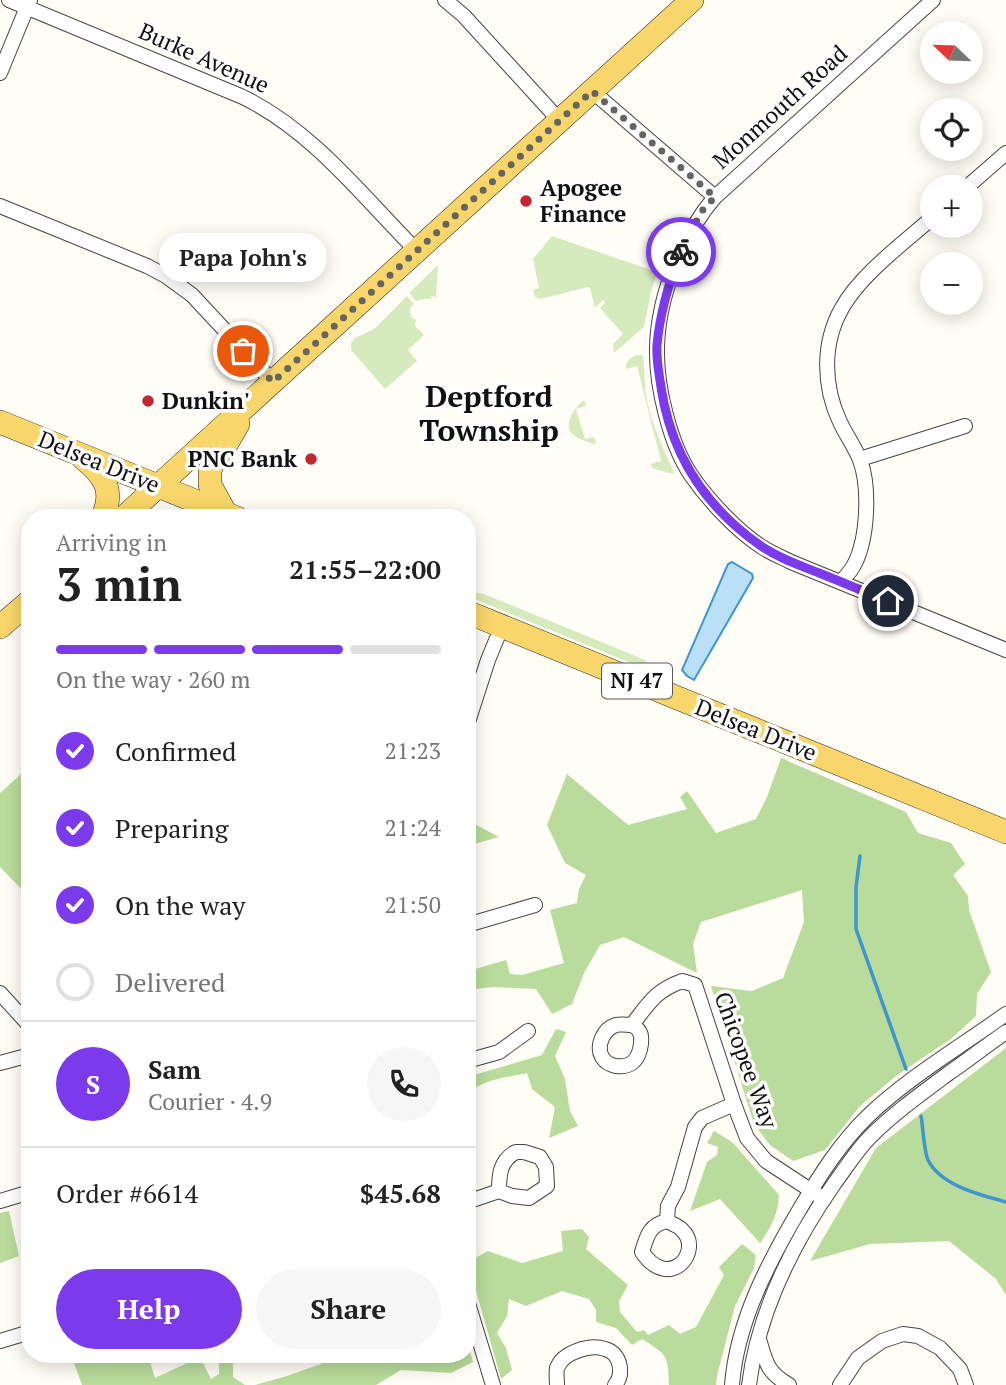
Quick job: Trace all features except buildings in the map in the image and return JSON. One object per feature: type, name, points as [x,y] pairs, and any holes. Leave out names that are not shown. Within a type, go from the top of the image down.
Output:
[{"type":"main road","points":[[133,509],[692,0]]},
{"type":"main road","points":[[226,509],[210,485],[211,470],[247,406]]},
{"type":"main road","name":"Delsea Drive","points":[[0,422],[214,509]]},
{"type":"main road","points":[[76,453],[98,470],[106,483],[109,495],[107,509]]},
{"type":"main road","points":[[0,627],[21,610]]},
{"type":"main road","name":"Delsea Drive","points":[[476,616],[1006,832]]},
{"type":"street","name":"Burke Avenue","points":[[9,0],[29,4],[243,97],[271,112],[338,167],[417,251]]},
{"type":"street","points":[[444,0],[464,16],[560,121]]},
{"type":"street","name":"Monmouth Road","points":[[933,0],[701,212],[667,289],[660,321],[657,362],[671,435],[690,474],[727,518],[761,546],[790,562],[1006,650]]},
{"type":"street","points":[[0,73],[29,4]]},
{"type":"street","points":[[592,91],[715,197]]},
{"type":"street","points":[[981,175],[1006,153]]},
{"type":"street","points":[[0,206],[166,276],[192,295],[273,382]]},
{"type":"street","points":[[841,582],[854,566],[863,542],[865,478],[860,459],[839,419],[829,390],[826,360],[832,332],[841,310],[855,289],[920,229]]},
{"type":"street","points":[[860,459],[965,426]]},
{"type":"street","points":[[476,697],[502,626]]},
{"type":"street","points":[[476,922],[535,905]]},
{"type":"street","name":"Chicopee Way","points":[[632,1025],[652,998],[666,987],[682,981],[695,985],[747,1138],[766,1161],[824,1199]]},
{"type":"street","points":[[0,993],[21,1016]]},
{"type":"street","points":[[732,1385],[741,1337],[761,1282],[811,1191],[852,1132],[915,1079],[1006,1014]]},
{"type":"street","points":[[476,1058],[499,1052],[528,1031]]},
{"type":"street","points":[[749,1385],[752,1361],[767,1313],[789,1262],[824,1199],[867,1139],[913,1100],[1006,1032]]},
{"type":"street","points":[[0,1063],[21,1057]]},
{"type":"street","points":[[667,1221],[668,1206],[678,1187],[695,1127],[702,1118],[734,1104]]},
{"type":"street","points":[[476,1199],[499,1191]]},
{"type":"street","points":[[0,1201],[21,1195]]},
{"type":"street","points":[[476,1329],[493,1385]]},
{"type":"street","points":[[840,1385],[858,1358],[882,1341],[903,1334],[918,1336],[940,1348],[960,1369],[966,1385]]},
{"type":"street","points":[[0,1341],[21,1335]]},
{"type":"street","points":[[759,1339],[767,1367],[789,1385]]},
{"type":"street","points":[[557,1385],[557,1368],[571,1352],[606,1349],[617,1356],[621,1367],[619,1380],[615,1385]]},
{"type":"green space","points":[[552,236],[657,272],[644,327],[614,353],[613,344],[623,334],[600,308],[605,303],[603,300],[595,308],[590,288],[540,299],[535,297],[533,290],[539,288],[533,259]]},
{"type":"green space","points":[[438,265],[436,297],[416,301],[409,293]]},
{"type":"green space","points":[[407,296],[414,304],[410,308],[411,317],[416,320],[415,326],[424,335],[408,350],[417,361],[385,389],[351,350],[351,343],[355,338],[374,329]]},
{"type":"green space","points":[[636,355],[643,355],[649,410],[673,474],[652,468],[651,464],[661,461],[637,366],[626,369],[628,361]]},
{"type":"green space","points":[[584,400],[586,406],[576,409],[585,439],[594,437],[596,444],[578,438],[570,431],[571,416],[577,407]]},
{"type":"green space","points":[[476,593],[645,660],[655,673],[476,600]]},
{"type":"green space","points":[[781,758],[906,812],[918,833],[951,843],[965,864],[953,875],[968,896],[969,910],[991,972],[977,994],[976,1016],[952,1038],[896,1076],[860,1106],[825,1150],[793,1161],[770,1145],[754,1124],[711,986],[752,991],[783,978],[804,922],[802,890],[701,922],[693,944],[697,973],[624,937],[600,945],[584,973],[572,1004],[552,1014],[536,989],[476,989],[476,969],[506,960],[510,974],[522,975],[564,963],[550,910],[577,903],[579,889],[586,875],[565,863],[547,825],[567,774],[628,825],[687,809],[680,797],[687,791],[716,833],[756,819]]},
{"type":"green space","points":[[21,774],[21,889],[0,867],[0,793]]},
{"type":"green space","points":[[476,825],[499,837],[476,843]]},
{"type":"green space","points":[[556,1029],[566,1032],[555,1056],[565,1079],[570,1111],[578,1126],[549,1138],[555,1107],[532,1089],[527,1073],[476,1088],[476,1074],[542,1055]]},
{"type":"green space","points":[[1006,1048],[1006,1295],[996,1279],[949,1241],[870,1244],[810,1261],[876,1148]]},
{"type":"green space","points":[[714,1131],[732,1142],[779,1195],[773,1220],[760,1243],[720,1199],[690,1211],[707,1162],[717,1155],[718,1147],[707,1143]]},
{"type":"green space","points":[[9,1211],[19,1256],[0,1263],[0,1213]]},
{"type":"green space","points":[[582,1229],[589,1237],[586,1249],[628,1285],[619,1301],[620,1312],[637,1332],[644,1330],[648,1335],[669,1325],[680,1334],[696,1327],[724,1275],[719,1267],[742,1244],[756,1255],[754,1268],[735,1306],[716,1385],[669,1385],[667,1361],[661,1352],[642,1339],[632,1345],[616,1328],[596,1322],[596,1310],[589,1299],[562,1291],[526,1306],[509,1299],[507,1316],[497,1333],[506,1348],[512,1370],[501,1379],[476,1290],[476,1258],[488,1251],[522,1263],[563,1251],[561,1231]]},
{"type":"green space","points":[[74,1363],[150,1363],[155,1378],[187,1363],[203,1363],[211,1379],[219,1374],[219,1363],[233,1363],[233,1377],[245,1385],[82,1385]]},
{"type":"green space","points":[[324,1363],[471,1363],[451,1373],[401,1370],[376,1385],[255,1385]]},
{"type":"water","points":[[732,562],[752,574],[753,578],[694,680],[682,670],[728,564]]},
{"type":"waterway","points":[[860,856],[856,887],[856,929],[906,1069]]},
{"type":"waterway","points":[[921,1116],[927,1156],[934,1169],[942,1177],[962,1188],[1006,1202]]},
{"type":"way so far","points":[[243,351],[273,382],[592,91],[715,197],[701,212],[681,252]]},
{"type":"place","name":"Apogee Finance","points":[[526,201]]},
{"type":"place","name":"Papa John's","points":[[243,351]]},
{"type":"place","name":"Dunkin'","points":[[148,401]]},
{"type":"place","name":"PNC Bank","points":[[311,459]]},
{"type":"district","name":"Deptford Township","points":[[489,414]]},
{"type":"route","points":[[681,252],[667,289],[660,321],[657,362],[671,435],[690,474],[727,518],[761,546],[790,562],[888,601]]}]
